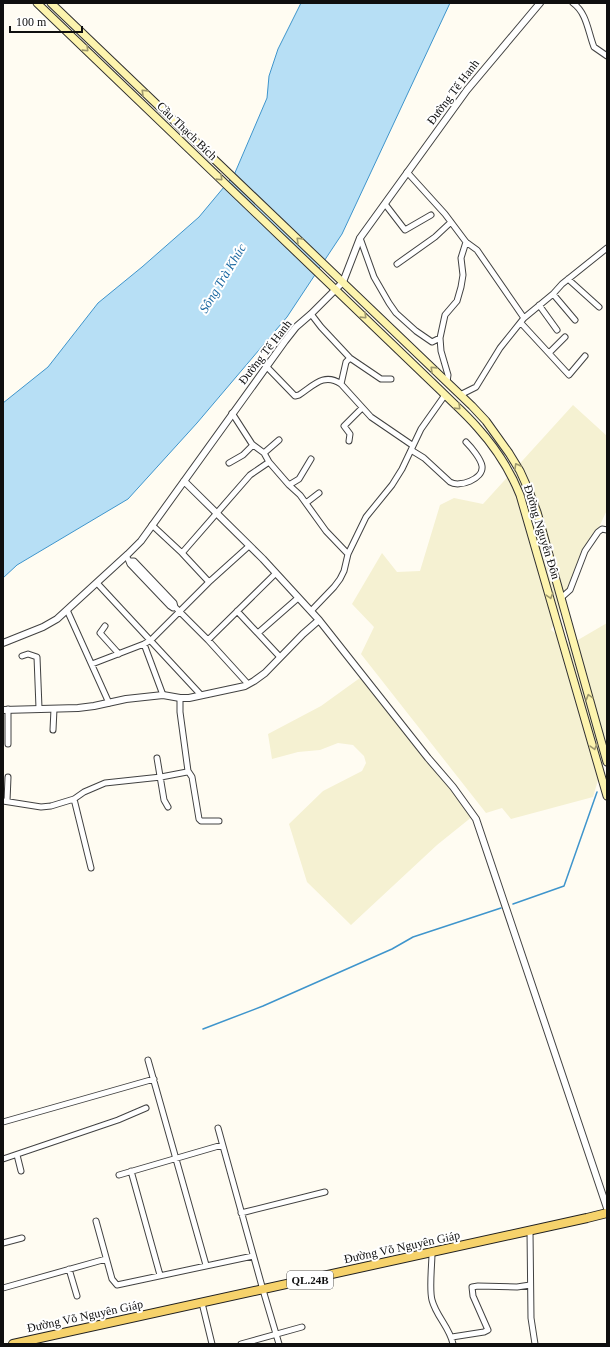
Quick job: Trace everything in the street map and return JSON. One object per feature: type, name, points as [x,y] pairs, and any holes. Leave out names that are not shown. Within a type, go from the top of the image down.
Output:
[{"type":"main road","name":"Cầu Thạch Bích","points":[[37,3],[336,289]]},
{"type":"main road","name":"Cầu Thạch Bích","points":[[51,3],[343,282]]},
{"type":"main road","name":"Đường Nguyễn Đôn","points":[[343,282],[447,382],[490,427],[509,452],[520,471],[537,512],[607,762]]},
{"type":"main road","name":"Đường Nguyễn Đôn","points":[[336,289],[443,392],[477,427],[491,443],[505,464],[517,487],[528,517],[607,796]]},
{"type":"main road","name":"Đường Võ Nguyên Giáp","points":[[13,1344],[432,1253],[607,1213]]},
{"type":"street","name":"Đường Tế Hanh","points":[[3,643],[43,627],[57,619],[97,583],[128,559],[266,366],[296,327],[343,282],[360,238],[467,90],[540,3]]},
{"type":"street","points":[[573,3],[577,6],[586,20],[594,47],[607,56]]},
{"type":"street","points":[[407,172],[434,201],[466,242],[477,250],[524,318]]},
{"type":"street","points":[[385,204],[405,230],[431,215]]},
{"type":"street","points":[[397,264],[435,237],[451,222]]},
{"type":"street","points":[[360,238],[374,277],[392,307],[416,331],[429,341],[434,341],[440,338]]},
{"type":"street","points":[[311,611],[340,579],[344,571],[348,554],[366,517],[392,485],[402,469],[421,428],[443,392],[448,375],[441,351],[440,338],[445,315],[457,301],[461,287],[463,275],[461,258],[466,242]]},
{"type":"street","points":[[460,395],[476,387],[500,348],[521,324],[524,318],[553,294],[568,279],[607,248]]},
{"type":"street","points":[[568,279],[599,307]]},
{"type":"street","points":[[553,294],[575,320]]},
{"type":"street","points":[[539,306],[557,330]]},
{"type":"street","points":[[311,314],[350,358],[361,364],[381,379],[391,379]]},
{"type":"street","points":[[521,324],[569,375],[585,356]]},
{"type":"street","points":[[549,353],[565,337]]},
{"type":"street","points":[[341,384],[346,362],[350,358]]},
{"type":"street","points":[[266,366],[295,396],[299,395],[321,380],[328,378],[341,384],[371,418],[412,447],[452,484],[460,484],[477,478],[481,472],[481,462],[466,442]]},
{"type":"street","points":[[350,441],[350,434],[344,426],[362,408]]},
{"type":"street","points":[[232,413],[247,438],[253,445],[264,453],[269,462],[306,503],[321,526],[348,554]]},
{"type":"street","points":[[264,453],[279,440]]},
{"type":"street","points":[[229,463],[243,455],[253,445]]},
{"type":"street","points":[[289,485],[299,479],[310,459]]},
{"type":"street","points":[[182,552],[250,475],[269,462]]},
{"type":"street","points":[[184,481],[250,546],[319,620],[428,758],[453,787],[476,819],[607,1208]]},
{"type":"street","points":[[306,503],[319,492]]},
{"type":"street","points":[[152,525],[182,552],[209,582]]},
{"type":"street","points":[[561,598],[570,590],[582,558],[598,532],[602,529],[607,530]]},
{"type":"street","points":[[92,664],[151,640],[177,609],[250,546]]},
{"type":"street","points":[[128,559],[130,564],[170,606],[177,609],[208,640],[248,684]]},
{"type":"street","points":[[208,640],[275,574]]},
{"type":"street","points":[[97,583],[201,696]]},
{"type":"street","points":[[258,633],[298,598]]},
{"type":"street","points":[[67,610],[109,703]]},
{"type":"street","points":[[236,611],[280,657]]},
{"type":"street","points":[[8,744],[6,709],[78,708],[126,699],[163,695],[180,698],[201,696],[248,684],[265,673],[319,620]]},
{"type":"street","points":[[105,626],[100,633],[119,654]]},
{"type":"street","points":[[144,644],[163,695]]},
{"type":"street","points":[[22,656],[28,654],[37,657],[38,708]]},
{"type":"street","points":[[180,698],[180,712],[188,770],[192,777],[199,819],[200,821],[219,821]]},
{"type":"street","points":[[53,730],[54,709]]},
{"type":"street","points":[[587,724],[596,722]]},
{"type":"street","points":[[157,758],[163,794],[168,807]]},
{"type":"street","points":[[8,777],[5,801],[41,807],[51,806],[74,799],[84,792],[105,783],[161,777],[185,773],[188,770]]},
{"type":"street","points":[[74,799],[91,868]]},
{"type":"street","points":[[148,1060],[206,1265]]},
{"type":"street","points":[[3,1122],[154,1079]]},
{"type":"street","points":[[3,1159],[118,1120],[146,1108]]},
{"type":"street","points":[[218,1128],[279,1344]]},
{"type":"street","points":[[119,1175],[222,1145]]},
{"type":"street","points":[[17,1155],[21,1171]]},
{"type":"street","points":[[131,1171],[160,1275]]},
{"type":"street","points":[[241,1213],[325,1192]]},
{"type":"street","points":[[96,1221],[112,1279],[117,1285],[253,1256]]},
{"type":"street","points":[[530,1231],[531,1318],[535,1344]]},
{"type":"street","points":[[3,1243],[22,1238]]},
{"type":"street","points":[[432,1253],[432,1298],[438,1314],[452,1337],[453,1344]]},
{"type":"street","points":[[3,1288],[106,1259]]},
{"type":"street","points":[[69,1269],[77,1296]]},
{"type":"street","points":[[452,1337],[488,1330],[473,1296],[472,1287],[517,1287],[530,1285]]},
{"type":"street","points":[[202,1303],[212,1344]]},
{"type":"street","points":[[241,1344],[302,1327]]},
{"type":"shaded area","points":[[573,405],[607,436],[607,510],[551,630],[571,644],[607,623],[607,750],[593,797],[511,819],[502,808],[486,813],[361,654],[374,627],[352,604],[382,553],[397,572],[420,571],[440,505],[454,498],[483,504]]},
{"type":"shaded area","points":[[364,675],[432,757],[473,816],[437,845],[351,925],[307,882],[289,824],[323,791],[362,771],[366,763],[364,756],[353,745],[338,743],[320,750],[298,752],[272,759],[268,734],[321,706]]},
{"type":"water","name":"Sông Trà Khúc","points":[[301,3],[450,3],[342,234],[287,317],[197,423],[128,499],[17,565],[3,578],[3,403],[48,367],[98,303],[199,217],[234,175],[267,98],[269,76],[278,49]]},
{"type":"waterway","points":[[513,904],[564,886],[597,792]]},
{"type":"waterway","points":[[203,1029],[263,1006],[392,949],[413,937],[501,908]]}]
